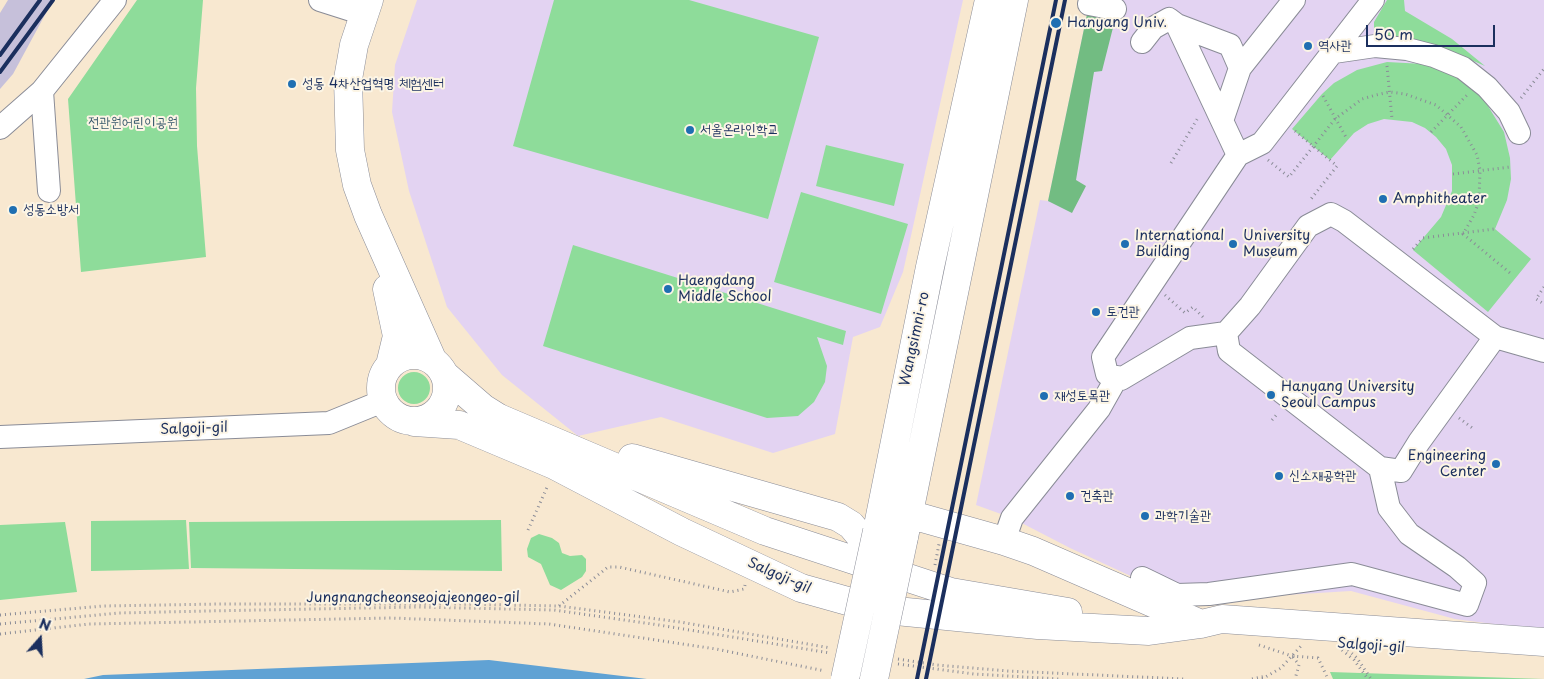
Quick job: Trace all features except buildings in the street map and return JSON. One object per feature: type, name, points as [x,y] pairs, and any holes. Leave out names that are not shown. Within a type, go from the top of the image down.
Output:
[{"type":"main road","name":"Wangsimni-ro","points":[[839,675],[870,561],[864,528],[928,276],[989,0]]},
{"type":"main road","name":"Wangsimni-ro","points":[[882,668],[906,525],[1014,0]]},
{"type":"main road","name":"Salgoji-gil","points":[[367,7],[354,45],[348,80],[348,116],[356,176],[396,325],[396,346],[390,365]]},
{"type":"main road","name":"Salgoji-gil","points":[[368,215],[439,368],[482,408],[499,418],[559,465],[682,532],[802,588],[876,609],[1038,625],[1140,630],[1201,624],[1222,618],[1544,642]]},
{"type":"main road","points":[[409,355],[421,355],[439,368],[448,387],[442,408],[430,418],[414,422],[396,416],[383,401],[381,382],[390,365],[399,358],[409,355]]},
{"type":"main road","name":"Salgoji-gil","points":[[414,422],[459,425],[559,465],[951,592],[1075,613],[1201,624],[1221,635],[1544,659]]},
{"type":"main road","points":[[559,465],[610,451],[838,517],[864,528]]},
{"type":"main road","points":[[906,525],[1004,541],[1201,624]]},
{"type":"street","points":[[0,128],[42,91],[115,0]]},
{"type":"street","points":[[320,0],[367,7]]},
{"type":"street","points":[[1222,121],[1230,103],[1240,68],[1294,0]]},
{"type":"street","points":[[1372,0],[1334,52],[1262,143],[1238,155],[1103,357],[1107,374],[1121,379],[1190,338],[1226,334],[1250,306],[1308,226],[1331,214],[1344,221],[1494,336],[1544,351]]},
{"type":"street","points":[[1089,4],[1115,9]]},
{"type":"street","points":[[1142,42],[1153,28],[1169,19],[1177,25],[1230,45],[1240,68]]},
{"type":"street","points":[[1177,25],[1238,155]]},
{"type":"street","points":[[1334,52],[1375,46],[1407,49],[1434,56],[1463,68],[1486,87],[1509,112],[1520,133]]},
{"type":"street","points":[[42,91],[49,190]]},
{"type":"street","points":[[1226,334],[1229,351],[1380,468],[1401,471],[1419,442],[1494,336]]},
{"type":"street","points":[[1004,541],[1012,518],[1099,409],[1117,377]]},
{"type":"street","name":"Salgoji-gil","points":[[0,438],[329,423],[383,401]]},
{"type":"street","points":[[1142,578],[1177,595],[1193,595],[1352,574],[1467,605],[1475,583],[1458,567],[1409,534],[1389,508],[1380,468]]},
{"type":"path","points":[[1387,63],[1392,118]]},
{"type":"path","points":[[1522,97],[1544,70]]},
{"type":"path","points":[[1431,132],[1472,90]]},
{"type":"path","points":[[1272,153],[1268,160],[1289,177],[1336,119],[1362,100],[1390,92],[1421,98],[1449,114],[1470,141],[1480,170],[1478,201],[1474,215],[1462,234]]},
{"type":"path","points":[[1322,95],[1347,139]]},
{"type":"path","points":[[1171,163],[1210,97]]},
{"type":"path","points":[[1292,129],[1337,166],[1311,200]]},
{"type":"path","points":[[1453,174],[1510,167]]},
{"type":"path","points":[[1413,250],[1423,238],[1494,230]]},
{"type":"path","points":[[1462,234],[1510,273]]},
{"type":"path","points":[[1151,285],[1186,314],[1193,307],[1226,334]]},
{"type":"path","points":[[1544,288],[1536,299],[1544,304]]},
{"type":"path","points":[[528,530],[559,465]]},
{"type":"path","points":[[554,610],[608,566],[730,592],[744,588],[754,565]]},
{"type":"path","points":[[0,615],[104,606],[188,604],[559,606],[680,622],[840,650]]},
{"type":"path","name":"Jungnangcheonseojajeongeo-gil","points":[[0,624],[119,614],[207,611],[419,606],[554,610],[823,652]]},
{"type":"path","points":[[0,634],[89,624],[391,618],[539,624],[716,649],[839,675]]},
{"type":"path","points":[[1230,636],[1292,656],[1318,658],[1328,679]]},
{"type":"path","points":[[1262,679],[1271,674],[1299,648],[1306,645]]},
{"type":"path","points":[[1335,648],[1343,650],[1370,679]]},
{"type":"path","points":[[1292,656],[1299,665],[1295,679]]},
{"type":"path","points":[[882,668],[938,665],[1184,679]]},
{"type":"path","points":[[937,670],[1059,679]]},
{"type":"path","points":[[1252,679],[1271,674]]},
{"type":"shaded area","points":[[8,0],[53,0],[13,74],[0,89],[0,13]]},
{"type":"shaded area","points":[[417,0],[963,0],[903,272],[880,327],[853,337],[835,434],[773,453],[661,417],[578,436],[502,375],[447,307],[409,191],[392,112],[395,65]]},
{"type":"shaded area","name":"Hanyang University Seoul Campus","points":[[1090,0],[1544,0],[1544,628],[1455,619],[1351,591],[1185,601],[1070,548],[1012,518],[976,505],[1040,200],[1048,201]]},
{"type":"green space","name":"전관원어린이공원","points":[[137,0],[203,0],[196,88],[197,146],[206,257],[81,272],[68,99]]},
{"type":"green space","points":[[554,0],[689,0],[819,37],[768,219],[513,146]]},
{"type":"green space","points":[[1090,0],[1120,0],[1102,71],[1094,72],[1076,180],[1086,186],[1072,213],[1048,201]]},
{"type":"green space","points":[[1387,0],[1404,0],[1405,11],[1452,39],[1485,66],[1448,50],[1379,35],[1374,28],[1374,22]]},
{"type":"green space","points":[[1387,62],[1424,64],[1457,77],[1483,98],[1504,132],[1510,158],[1511,179],[1507,200],[1495,229],[1531,259],[1488,312],[1413,250],[1441,217],[1452,191],[1452,165],[1446,149],[1436,137],[1425,128],[1412,122],[1384,119],[1368,124],[1354,133],[1330,160],[1292,129],[1334,83],[1357,70]]},
{"type":"green space","points":[[826,145],[904,164],[894,206],[816,186]]},
{"type":"green space","points":[[801,192],[908,224],[881,314],[774,282]]},
{"type":"green space","points":[[573,245],[846,331],[843,345],[817,337],[827,366],[825,382],[814,402],[798,416],[767,418],[543,346]]},
{"type":"green space","points":[[414,372],[420,373],[425,377],[429,382],[429,394],[425,399],[420,403],[414,404],[408,403],[403,399],[399,394],[398,388],[399,382],[403,377],[408,373]]},
{"type":"green space","points":[[186,520],[189,569],[91,571],[91,521]]},
{"type":"green space","points":[[501,520],[502,571],[191,568],[189,522]]},
{"type":"green space","points":[[65,522],[77,592],[0,600],[0,525]]},
{"type":"green space","points":[[539,534],[552,538],[559,543],[562,553],[570,556],[582,555],[586,559],[586,571],[582,577],[561,590],[550,585],[541,564],[528,557],[527,549],[531,538]]},
{"type":"green space","points":[[1330,672],[1544,679],[1333,679]]},
{"type":"water","points":[[489,660],[647,679],[84,679],[103,675]]},
{"type":"railway","points":[[0,55],[40,0]]},
{"type":"railway","points":[[0,72],[53,0]]},
{"type":"railway","points":[[917,679],[1056,0]]},
{"type":"railway","points":[[926,679],[1065,0]]},
{"type":"place","name":"Hanyang Univ.","points":[[1056,23]]},
{"type":"place","name":"역사관","points":[[1308,46]]},
{"type":"place","name":"성동 4차산업혁명 체험센터","points":[[292,84]]},
{"type":"place","name":"서울온라인학교","points":[[690,130]]},
{"type":"place","name":"Amphitheater","points":[[1383,199]]},
{"type":"place","name":"성동소방서","points":[[13,210]]},
{"type":"place","name":"International Building","points":[[1125,244]]},
{"type":"place","name":"University Museum","points":[[1233,244]]},
{"type":"place","name":"Haengdang Middle School","points":[[668,289]]},
{"type":"place","name":"토건관","points":[[1096,312]]},
{"type":"place","name":"Hanyang University Seoul Campus","points":[[1271,395]]},
{"type":"place","name":"재성토목관","points":[[1044,396]]},
{"type":"place","name":"Engineering Center","points":[[1496,464]]},
{"type":"place","name":"신소재공학관","points":[[1279,476]]},
{"type":"place","name":"건축관","points":[[1070,496]]},
{"type":"place","name":"과학기술관","points":[[1145,516]]}]
